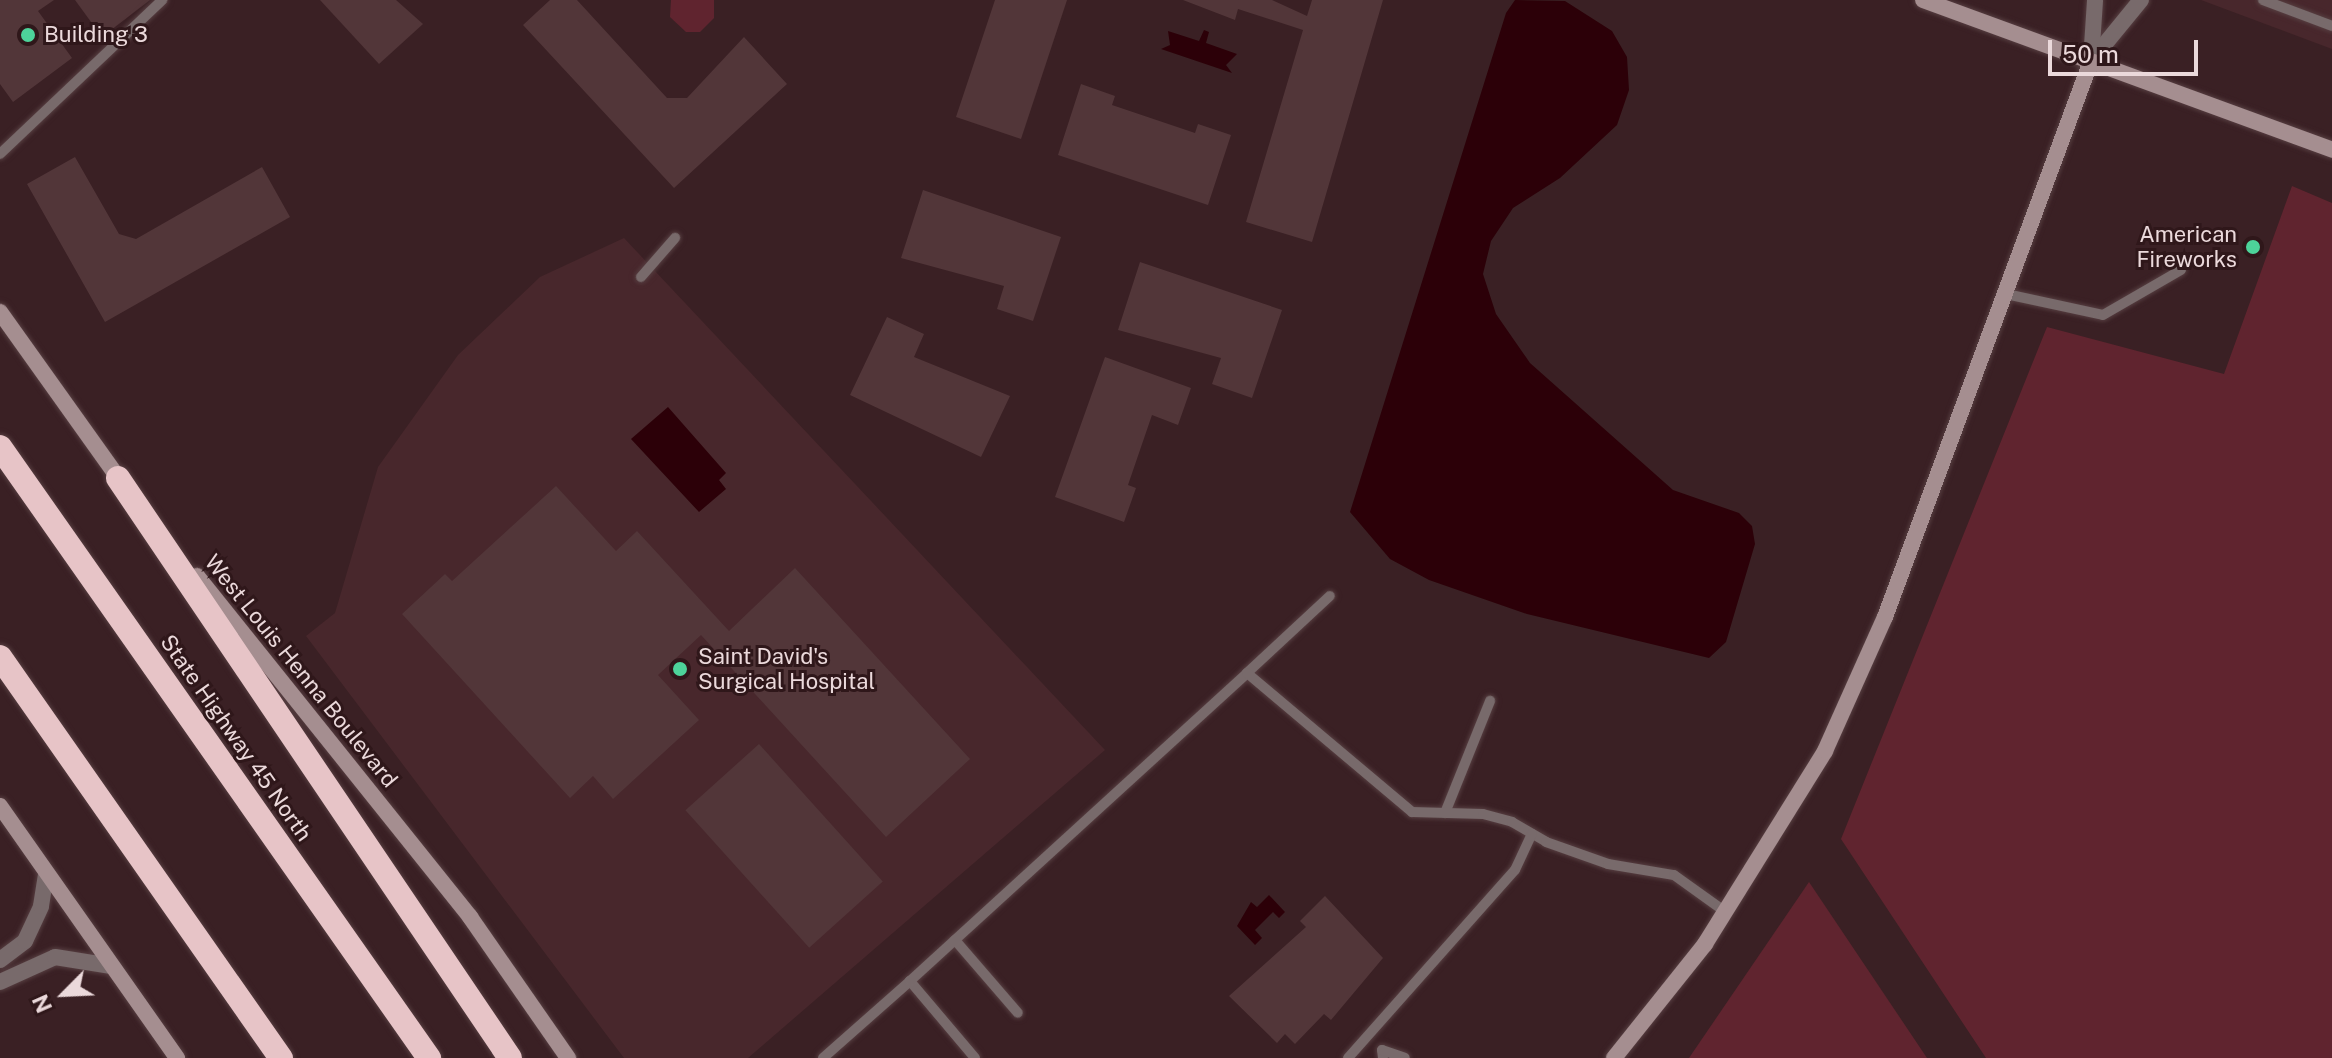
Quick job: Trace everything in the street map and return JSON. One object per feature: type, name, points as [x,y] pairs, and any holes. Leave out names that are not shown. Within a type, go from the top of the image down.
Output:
[{"type":"highway","name":"State Highway 45 North","points":[[0,447],[429,1058]]},
{"type":"highway","points":[[118,478],[510,1058]]},
{"type":"highway","points":[[0,657],[281,1058]]},
{"type":"main road","points":[[1923,0],[2332,150]]},
{"type":"main road","points":[[1614,1058],[1727,913],[1843,711],[1885,617],[2091,61]]},
{"type":"main road","name":"West Louis Henna Boulevard","points":[[0,312],[118,478],[470,917],[568,1058]]},
{"type":"main road","points":[[0,806],[177,1058]]},
{"type":"street","points":[[2091,61],[2095,0]]},
{"type":"street","points":[[2091,61],[2141,0]]},
{"type":"street","points":[[0,960],[25,941],[41,906],[46,873]]},
{"type":"street","points":[[0,982],[55,957],[111,966]]},
{"type":"lane","points":[[0,154],[162,0]]},
{"type":"lane","points":[[2263,0],[2332,26]]},
{"type":"lane","points":[[641,277],[675,238]]},
{"type":"lane","points":[[2006,294],[2103,315],[2181,270]]},
{"type":"lane","points":[[823,1058],[1330,596]]},
{"type":"lane","points":[[1247,673],[1412,812],[1483,814],[1608,864],[1674,875],[1727,913]]},
{"type":"lane","points":[[1445,813],[1490,701]]},
{"type":"lane","points":[[1348,1058],[1515,870],[1532,834]]},
{"type":"lane","points":[[955,940],[1018,1013]]},
{"type":"lane","points":[[910,981],[975,1058]]},
{"type":"lane","points":[[1370,1036],[1383,1054],[1405,1058]]},
{"type":"shaded area","points":[[671,0],[714,0],[714,18],[700,32],[686,32],[670,17]]},
{"type":"shaded area","points":[[1515,0],[1565,1],[1612,31],[1627,57],[1629,90],[1617,125],[1560,178],[1513,208],[1491,241],[1483,274],[1496,314],[1530,363],[1673,490],[1739,513],[1752,526],[1755,544],[1726,642],[1709,658],[1527,614],[1429,580],[1390,559],[1350,512],[1506,13]]},
{"type":"shaded area","points":[[2201,0],[2332,0],[2332,49]]},
{"type":"shaded area","points":[[1204,30],[1209,32],[1206,43],[1237,54],[1226,65],[1232,73],[1161,49],[1170,45],[1168,31],[1199,41]]},
{"type":"shaded area","points":[[2292,186],[2332,203],[2332,1058],[1986,1058],[1841,839],[2047,327],[2224,374]]},
{"type":"shaded area","name":"Saint David's Surgical Hospital","points":[[624,238],[1105,750],[748,1058],[624,1058],[306,636],[335,613],[378,467],[458,355],[540,277]]},
{"type":"shaded area","points":[[668,407],[726,473],[719,480],[726,489],[699,512],[631,439]]},
{"type":"shaded area","points":[[1809,882],[1927,1058],[1689,1058]]},
{"type":"shaded area","points":[[1269,895],[1285,912],[1279,918],[1273,912],[1255,930],[1262,938],[1255,945],[1237,926],[1251,902],[1257,907]]},
{"type":"building","name":"Building 3","points":[[0,0],[54,0],[38,11],[72,58],[13,102],[0,84]]},
{"type":"building","name":"Building 3","points":[[75,0],[150,0],[102,37]]},
{"type":"building","points":[[320,0],[396,0],[423,24],[379,64]]},
{"type":"building","points":[[550,0],[577,0],[667,98],[687,98],[744,37],[787,84],[674,188],[523,25]]},
{"type":"building","points":[[995,0],[1067,0],[1021,139],[956,117]]},
{"type":"building","points":[[1183,0],[1272,0],[1307,16],[1312,0],[1383,0],[1312,242],[1246,222],[1303,30],[1238,9],[1235,20]]},
{"type":"building","points":[[1081,84],[1115,96],[1112,105],[1195,133],[1198,124],[1231,135],[1208,205],[1058,155]]},
{"type":"building","points":[[75,157],[119,234],[136,239],[262,167],[290,217],[105,322],[27,184]]},
{"type":"building","points":[[923,190],[1061,237],[1033,321],[997,309],[1004,286],[901,258]]},
{"type":"building","points":[[1140,262],[1282,310],[1252,398],[1212,384],[1221,358],[1118,330]]},
{"type":"building","points":[[887,317],[924,334],[914,357],[1010,396],[981,457],[850,395]]},
{"type":"building","points":[[1105,357],[1191,388],[1178,425],[1152,415],[1128,485],[1136,488],[1124,522],[1055,497]]},
{"type":"building","points":[[556,486],[616,551],[637,531],[729,631],[795,568],[970,759],[886,837],[701,635],[658,675],[699,720],[613,799],[593,776],[570,798],[402,614],[445,574],[452,581]]},
{"type":"building","points":[[759,744],[883,881],[809,948],[685,810]]},
{"type":"building","points":[[1325,896],[1383,958],[1331,1020],[1324,1014],[1295,1044],[1285,1034],[1277,1043],[1229,996],[1306,927],[1300,921]]},
{"type":"place","name":"Building 3","points":[[28,35]]},
{"type":"place","name":"American Fireworks","points":[[2253,247]]},
{"type":"place","name":"Saint David's Surgical Hospital","points":[[680,669]]}]
